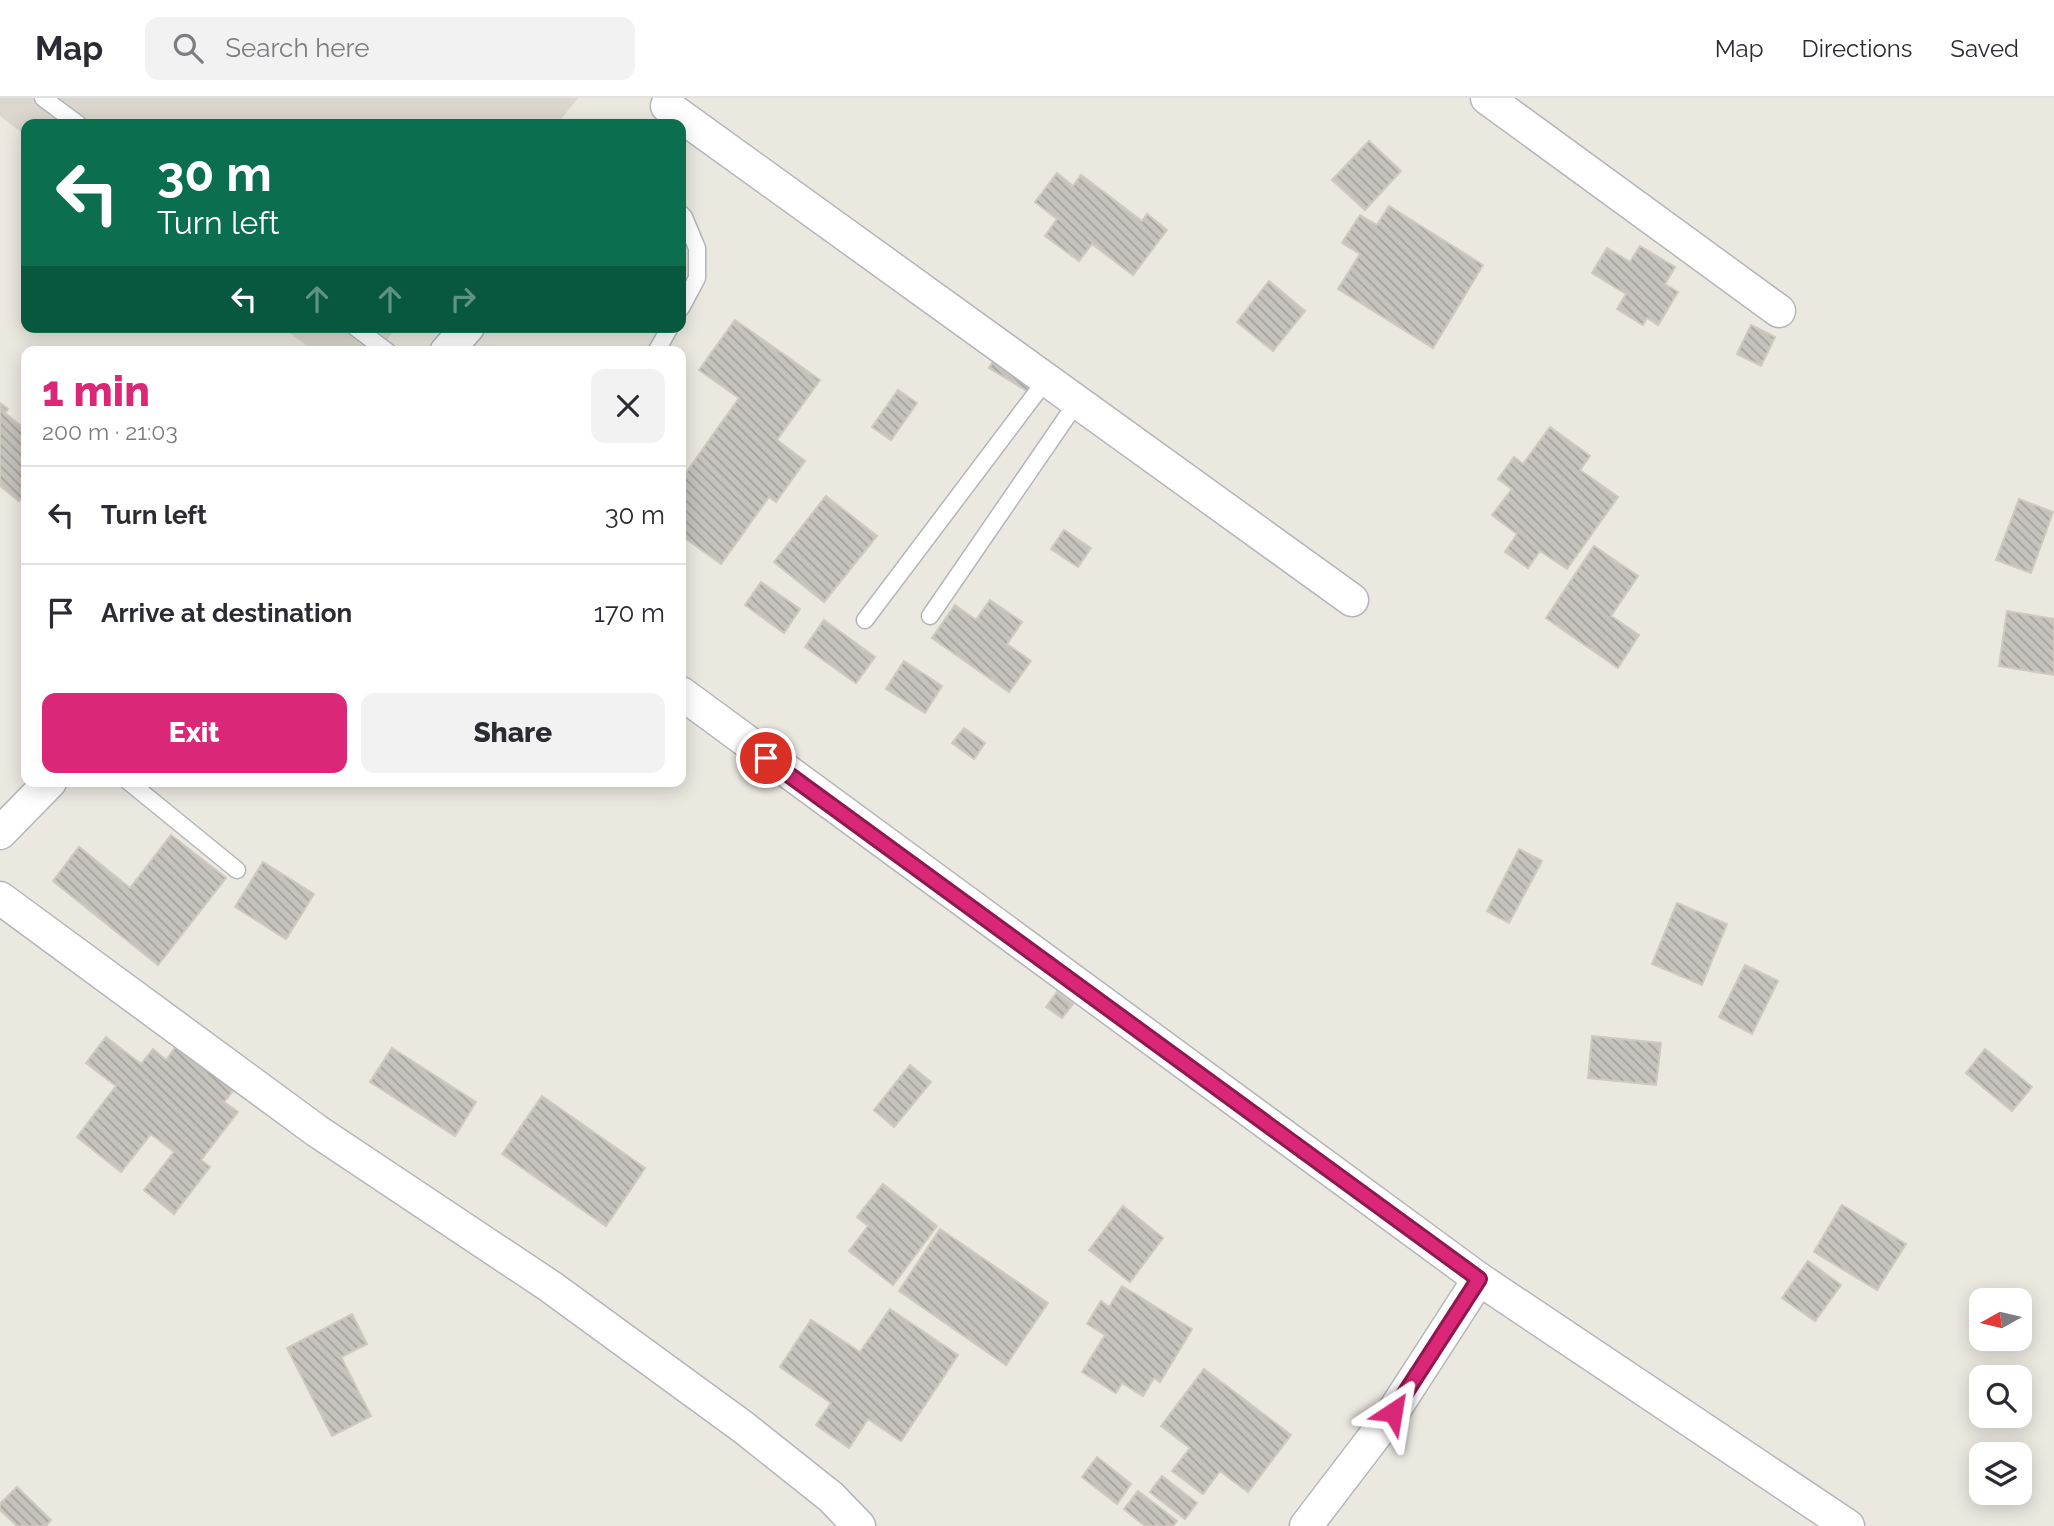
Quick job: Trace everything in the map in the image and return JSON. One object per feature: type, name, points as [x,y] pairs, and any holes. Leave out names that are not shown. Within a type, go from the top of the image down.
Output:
[{"type":"street","points":[[1487,98],[1779,311]]},
{"type":"street","points":[[686,126],[1352,600]]},
{"type":"street","points":[[686,697],[1479,1279],[1848,1526]]},
{"type":"street","points":[[0,833],[45,787]]},
{"type":"street","points":[[0,898],[317,1131],[422,1199],[743,1427],[831,1497],[859,1526]]},
{"type":"street","points":[[1306,1526],[1393,1412],[1479,1279]]},
{"type":"lane","points":[[43,98],[71,119]]},
{"type":"lane","points":[[686,221],[697,248],[697,278],[686,299]]},
{"type":"lane","points":[[363,333],[380,346]]},
{"type":"lane","points":[[865,620],[1046,380]]},
{"type":"lane","points":[[930,616],[1077,402]]},
{"type":"lane","points":[[135,787],[237,870]]},
{"type":"shaded area","points":[[0,98],[578,98],[561,119],[21,119],[21,132],[0,116]]},
{"type":"shaded area","points":[[290,333],[392,333],[383,346],[307,346]]},
{"type":"building","points":[[1369,141],[1401,171],[1365,210],[1332,180]]},
{"type":"building","points":[[1057,173],[1073,186],[1081,175],[1142,221],[1147,214],[1167,230],[1133,275],[1092,244],[1079,261],[1045,236],[1057,219],[1035,202]]},
{"type":"building","points":[[1389,206],[1483,265],[1433,348],[1338,289],[1360,254],[1342,243],[1360,215],[1377,225]]},
{"type":"building","points":[[1640,246],[1675,267],[1665,284],[1678,292],[1658,325],[1647,318],[1643,325],[1617,309],[1626,294],[1592,273],[1607,248],[1630,262]]},
{"type":"building","points":[[1269,281],[1305,311],[1273,351],[1237,322]]},
{"type":"building","points":[[735,320],[820,380],[777,440],[805,461],[776,502],[769,497],[721,564],[686,539],[686,472],[739,398],[699,370]]},
{"type":"building","points":[[1751,325],[1775,337],[1761,366],[1737,354]]},
{"type":"building","points":[[999,352],[1040,378],[1030,393],[989,368]]},
{"type":"building","points":[[898,390],[917,403],[891,440],[872,427]]},
{"type":"building","points":[[0,403],[8,409],[5,413],[21,426],[21,498],[19,501],[0,486]]},
{"type":"building","points":[[1550,427],[1590,456],[1580,470],[1618,497],[1567,569],[1540,551],[1528,568],[1505,552],[1517,534],[1492,515],[1512,489],[1498,479],[1514,457],[1523,464]]},
{"type":"building","points":[[826,496],[877,536],[824,602],[774,562]]},
{"type":"building","points":[[2019,499],[2053,512],[2031,573],[1996,560]]},
{"type":"building","points":[[1064,530],[1091,548],[1078,567],[1051,549]]},
{"type":"building","points":[[1594,546],[1638,576],[1611,616],[1639,635],[1618,668],[1546,618]]},
{"type":"building","points":[[761,582],[800,609],[784,633],[745,605]]},
{"type":"building","points":[[990,600],[1022,622],[1007,644],[1031,661],[1009,692],[932,638],[955,605],[976,620]]},
{"type":"building","points":[[2007,611],[2054,619],[2054,675],[1999,666]]},
{"type":"building","points":[[824,620],[875,657],[856,683],[805,647]]},
{"type":"building","points":[[904,661],[942,686],[925,713],[886,689]]},
{"type":"building","points":[[964,728],[985,743],[974,759],[952,743]]},
{"type":"building","points":[[171,835],[226,878],[158,965],[53,881],[79,847],[130,888]]},
{"type":"building","points":[[1519,849],[1542,861],[1509,923],[1487,911]]},
{"type":"building","points":[[263,862],[314,894],[286,939],[235,907]]},
{"type":"building","points":[[1677,903],[1727,924],[1702,985],[1652,964]]},
{"type":"building","points":[[1745,965],[1778,981],[1752,1034],[1719,1017]]},
{"type":"building","points":[[1057,992],[1073,1004],[1062,1018],[1046,1007]]},
{"type":"building","points":[[1592,1036],[1661,1043],[1656,1085],[1588,1078]]},
{"type":"building","points":[[106,1037],[141,1064],[153,1049],[166,1060],[180,1041],[237,1086],[224,1102],[238,1112],[201,1160],[210,1167],[174,1214],[144,1190],[174,1152],[151,1134],[121,1172],[77,1137],[116,1086],[86,1063]]},
{"type":"building","points":[[392,1048],[476,1102],[455,1136],[370,1082]]},
{"type":"building","points":[[1985,1049],[2032,1087],[2012,1111],[1966,1073]]},
{"type":"building","points":[[910,1065],[931,1082],[894,1127],[874,1110]]},
{"type":"building","points":[[542,1096],[645,1168],[606,1226],[502,1154]]},
{"type":"building","points":[[883,1184],[937,1226],[893,1285],[849,1251],[868,1226],[857,1217]]},
{"type":"building","points":[[1842,1205],[1906,1244],[1877,1290],[1814,1252]]},
{"type":"building","points":[[1123,1206],[1163,1238],[1130,1282],[1089,1250]]},
{"type":"building","points":[[940,1229],[1048,1303],[1006,1365],[899,1291]]},
{"type":"building","points":[[1808,1261],[1841,1285],[1815,1321],[1782,1298]]},
{"type":"building","points":[[1122,1286],[1192,1329],[1160,1382],[1154,1378],[1143,1396],[1122,1383],[1116,1393],[1082,1372],[1105,1335],[1087,1324],[1101,1301],[1109,1307]]},
{"type":"building","points":[[890,1309],[958,1355],[901,1441],[868,1419],[849,1448],[816,1425],[831,1403],[780,1367],[811,1320],[860,1352]]},
{"type":"building","points":[[352,1314],[367,1344],[341,1357],[371,1416],[332,1436],[287,1348]]},
{"type":"building","points":[[1204,1369],[1291,1435],[1248,1492],[1220,1471],[1203,1494],[1172,1471],[1190,1448],[1161,1426]]},
{"type":"building","points":[[1097,1457],[1131,1484],[1117,1504],[1082,1477]]},
{"type":"building","points":[[1162,1476],[1197,1503],[1185,1519],[1150,1492]]},
{"type":"building","points":[[17,1487],[51,1520],[46,1526],[17,1526],[0,1510],[0,1504]]},
{"type":"building","points":[[1138,1491],[1177,1521],[1173,1526],[1145,1526],[1124,1509]]},
{"type":"route","points":[[766,758],[1479,1279],[1393,1412]]}]
